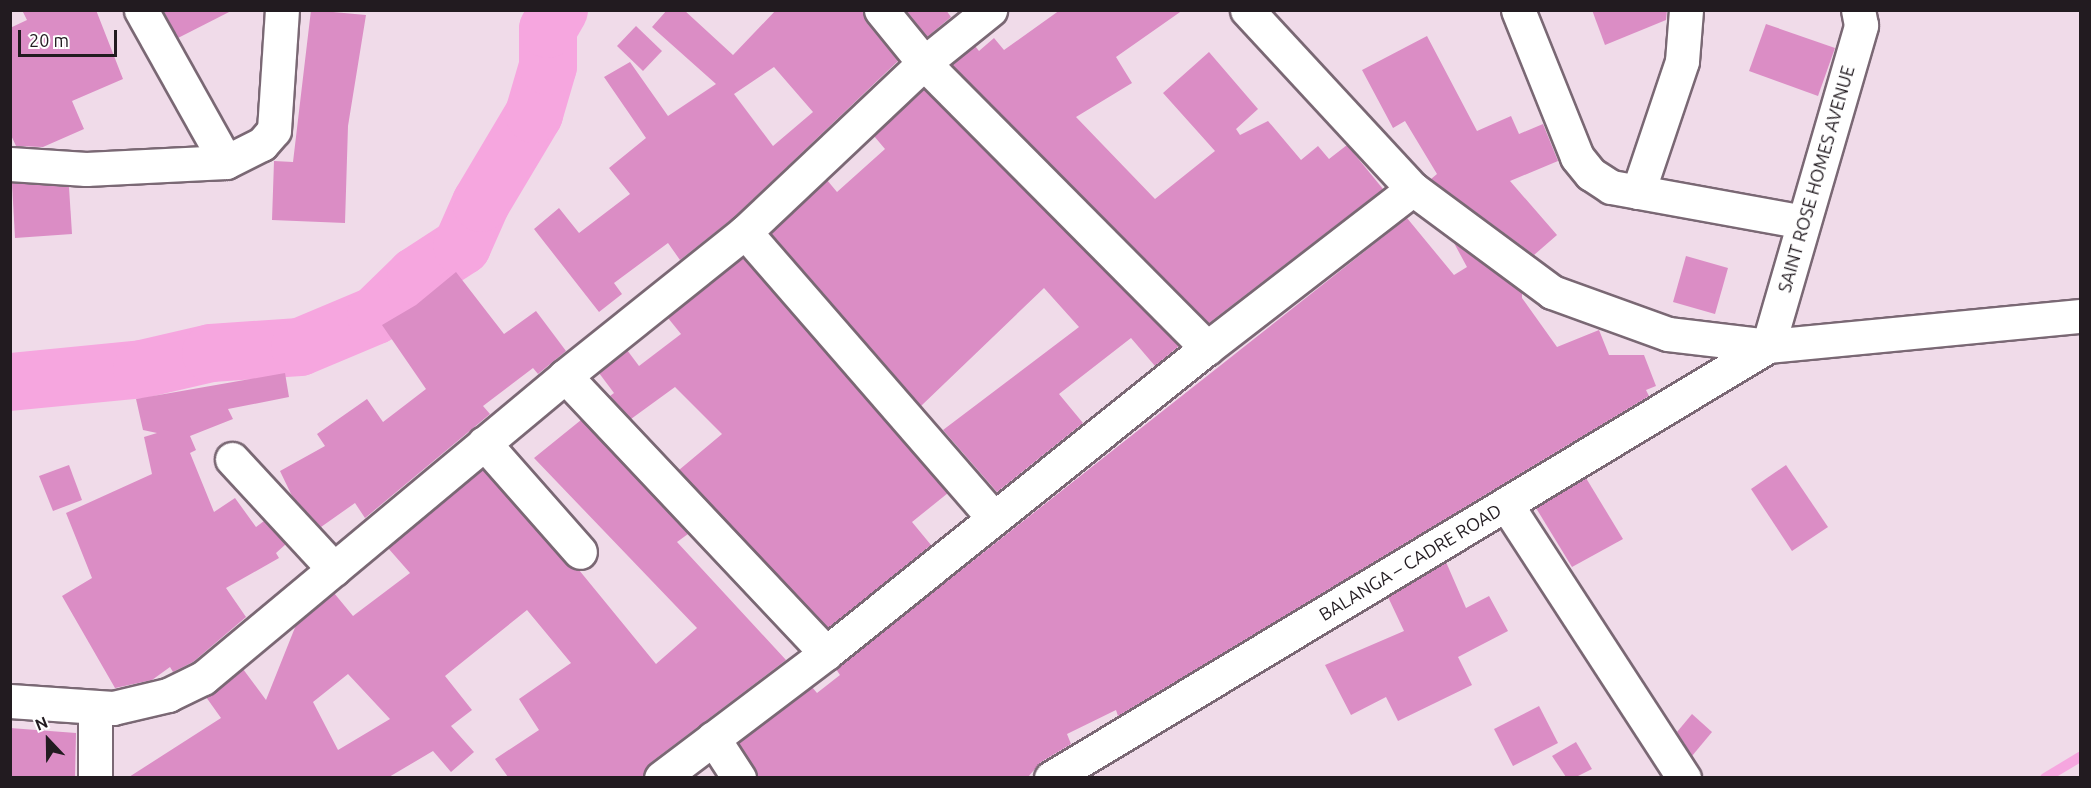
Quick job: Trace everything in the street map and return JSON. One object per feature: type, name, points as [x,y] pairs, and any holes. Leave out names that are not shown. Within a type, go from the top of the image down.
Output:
[{"type":"street","points":[[141,10],[226,162]]},
{"type":"street","points":[[10,164],[86,169],[226,162],[262,144],[274,130],[282,10]]},
{"type":"street","points":[[880,10],[924,63],[1207,348]]},
{"type":"street","points":[[10,701],[95,707],[142,702],[203,678],[565,375],[745,232],[924,63],[990,10]]},
{"type":"street","points":[[1247,10],[1413,189],[1552,292],[1668,334],[1768,346],[2080,316]]},
{"type":"street","points":[[1518,10],[1577,157],[1591,174],[1611,187],[1803,222]]},
{"type":"street","points":[[1638,192],[1682,61],[1686,10]]},
{"type":"street","name":"SAINT ROSE HOMES AVENUE","points":[[1768,346],[1861,25],[1858,10]]},
{"type":"street","points":[[661,777],[826,653],[1207,348],[1413,189]]},
{"type":"street","points":[[745,232],[994,518]]},
{"type":"street","name":"BALANGA – CADRE ROAD","points":[[1052,777],[1768,346]]},
{"type":"street","points":[[565,375],[826,653]]},
{"type":"street","points":[[484,443],[580,552]]},
{"type":"street","points":[[232,459],[334,569]]},
{"type":"street","points":[[1506,504],[1684,777]]},
{"type":"street","points":[[95,707],[95,777]]},
{"type":"street","points":[[713,738],[739,777]]},
{"type":"building","points":[[22,10],[96,10],[123,79],[72,101],[84,129],[43,147],[16,146],[10,133],[10,28],[27,20]]},
{"type":"building","points":[[163,10],[233,10],[178,38]]},
{"type":"building","points":[[311,10],[366,15],[348,126],[345,223],[272,220],[274,161],[293,162]]},
{"type":"building","points":[[667,10],[684,10],[733,55],[776,10],[863,10],[866,22],[898,61],[733,218],[680,260],[668,243],[614,283],[622,294],[599,312],[534,229],[559,208],[579,233],[630,194],[609,168],[646,138],[604,77],[630,62],[668,116],[716,84],[652,27]],"holes":[[[774,67],[813,112],[773,146],[734,94]]]},
{"type":"building","points":[[906,10],[946,10],[951,17],[927,37]]},
{"type":"building","points":[[1060,10],[1183,10],[1116,57],[1132,83],[1076,117],[1155,199],[1215,151],[1163,93],[1209,52],[1258,109],[1236,129],[1240,135],[1268,121],[1301,160],[1318,146],[1329,159],[1347,145],[1383,189],[1209,323],[952,65],[975,46],[979,51],[994,38],[1004,50]]},
{"type":"building","points":[[1592,10],[1667,10],[1666,20],[1605,45]]},
{"type":"building","points":[[1766,24],[1835,48],[1818,96],[1749,71]]},
{"type":"building","points":[[636,26],[662,51],[643,71],[617,46]]},
{"type":"building","points":[[1427,36],[1477,131],[1511,116],[1519,134],[1543,124],[1558,161],[1510,181],[1557,235],[1534,255],[1431,179],[1437,174],[1405,121],[1393,128],[1362,70]]},
{"type":"building","points":[[924,89],[1179,346],[1155,366],[1131,338],[1059,394],[1083,423],[997,492],[943,430],[1079,327],[1044,288],[921,406],[771,233],[827,180],[837,192],[885,149],[874,136]]},
{"type":"building","points":[[12,183],[69,187],[72,234],[15,238]]},
{"type":"building","points":[[1407,218],[1454,275],[1467,267],[1454,243],[1522,293],[1522,298],[1557,347],[1599,330],[1609,355],[1644,355],[1656,386],[1646,390],[1649,396],[1118,716],[1116,710],[1067,734],[1071,744],[1041,762],[1028,777],[758,777],[738,743],[812,687],[817,693],[840,675],[836,669]]},
{"type":"building","points":[[1686,256],[1728,268],[1715,314],[1673,302]]},
{"type":"building","points":[[743,258],[948,493],[912,522],[931,545],[828,628],[679,470],[722,434],[675,387],[631,419],[610,396],[614,393],[599,373],[627,350],[639,366],[681,334],[668,318]]},
{"type":"building","points":[[456,272],[504,334],[536,311],[566,351],[538,374],[533,368],[483,406],[490,414],[365,518],[355,503],[321,527],[292,496],[280,471],[325,446],[317,434],[367,399],[383,422],[426,389],[382,325],[416,305]]},
{"type":"building","points":[[285,373],[289,397],[228,409],[233,419],[190,436],[196,450],[190,453],[214,512],[235,498],[256,527],[264,521],[286,544],[276,553],[279,558],[226,588],[246,617],[193,662],[173,672],[170,667],[152,680],[115,688],[62,596],[92,578],[66,513],[152,474],[144,437],[157,433],[143,430],[136,399]]},
{"type":"building","points":[[581,420],[688,534],[677,542],[786,660],[650,763],[643,777],[508,777],[495,759],[539,730],[519,699],[571,663],[527,610],[445,676],[472,710],[451,726],[474,752],[451,772],[433,751],[389,777],[129,777],[221,718],[206,697],[243,669],[266,700],[296,625],[334,593],[353,616],[410,573],[388,548],[482,469],[566,564],[579,570],[656,664],[697,628],[534,458]],"holes":[[[348,674],[390,719],[338,750],[313,702]]]},
{"type":"building","points":[[69,465],[82,500],[53,511],[39,476]]},
{"type":"building","points":[[1786,465],[1828,527],[1792,551],[1751,489]]},
{"type":"building","points":[[1586,478],[1623,539],[1572,567],[1536,508]]},
{"type":"building","points":[[1446,562],[1466,608],[1489,596],[1508,631],[1458,657],[1472,685],[1398,721],[1386,697],[1351,715],[1325,665],[1404,631],[1388,597]]},
{"type":"building","points":[[1539,706],[1558,743],[1513,766],[1494,729]]},
{"type":"building","points":[[1692,714],[1712,732],[1692,756],[1677,732]]},
{"type":"building","points":[[10,728],[76,733],[75,777],[10,777]]},
{"type":"building","points":[[1576,742],[1592,769],[1576,777],[1566,777],[1552,756]]},
{"type":"waterway","points":[[10,382],[142,369],[211,353],[300,347],[376,315],[416,276],[462,246],[481,203],[534,114],[548,66],[548,29],[559,10]]},
{"type":"waterway","points":[[2045,778],[2080,757]]}]
